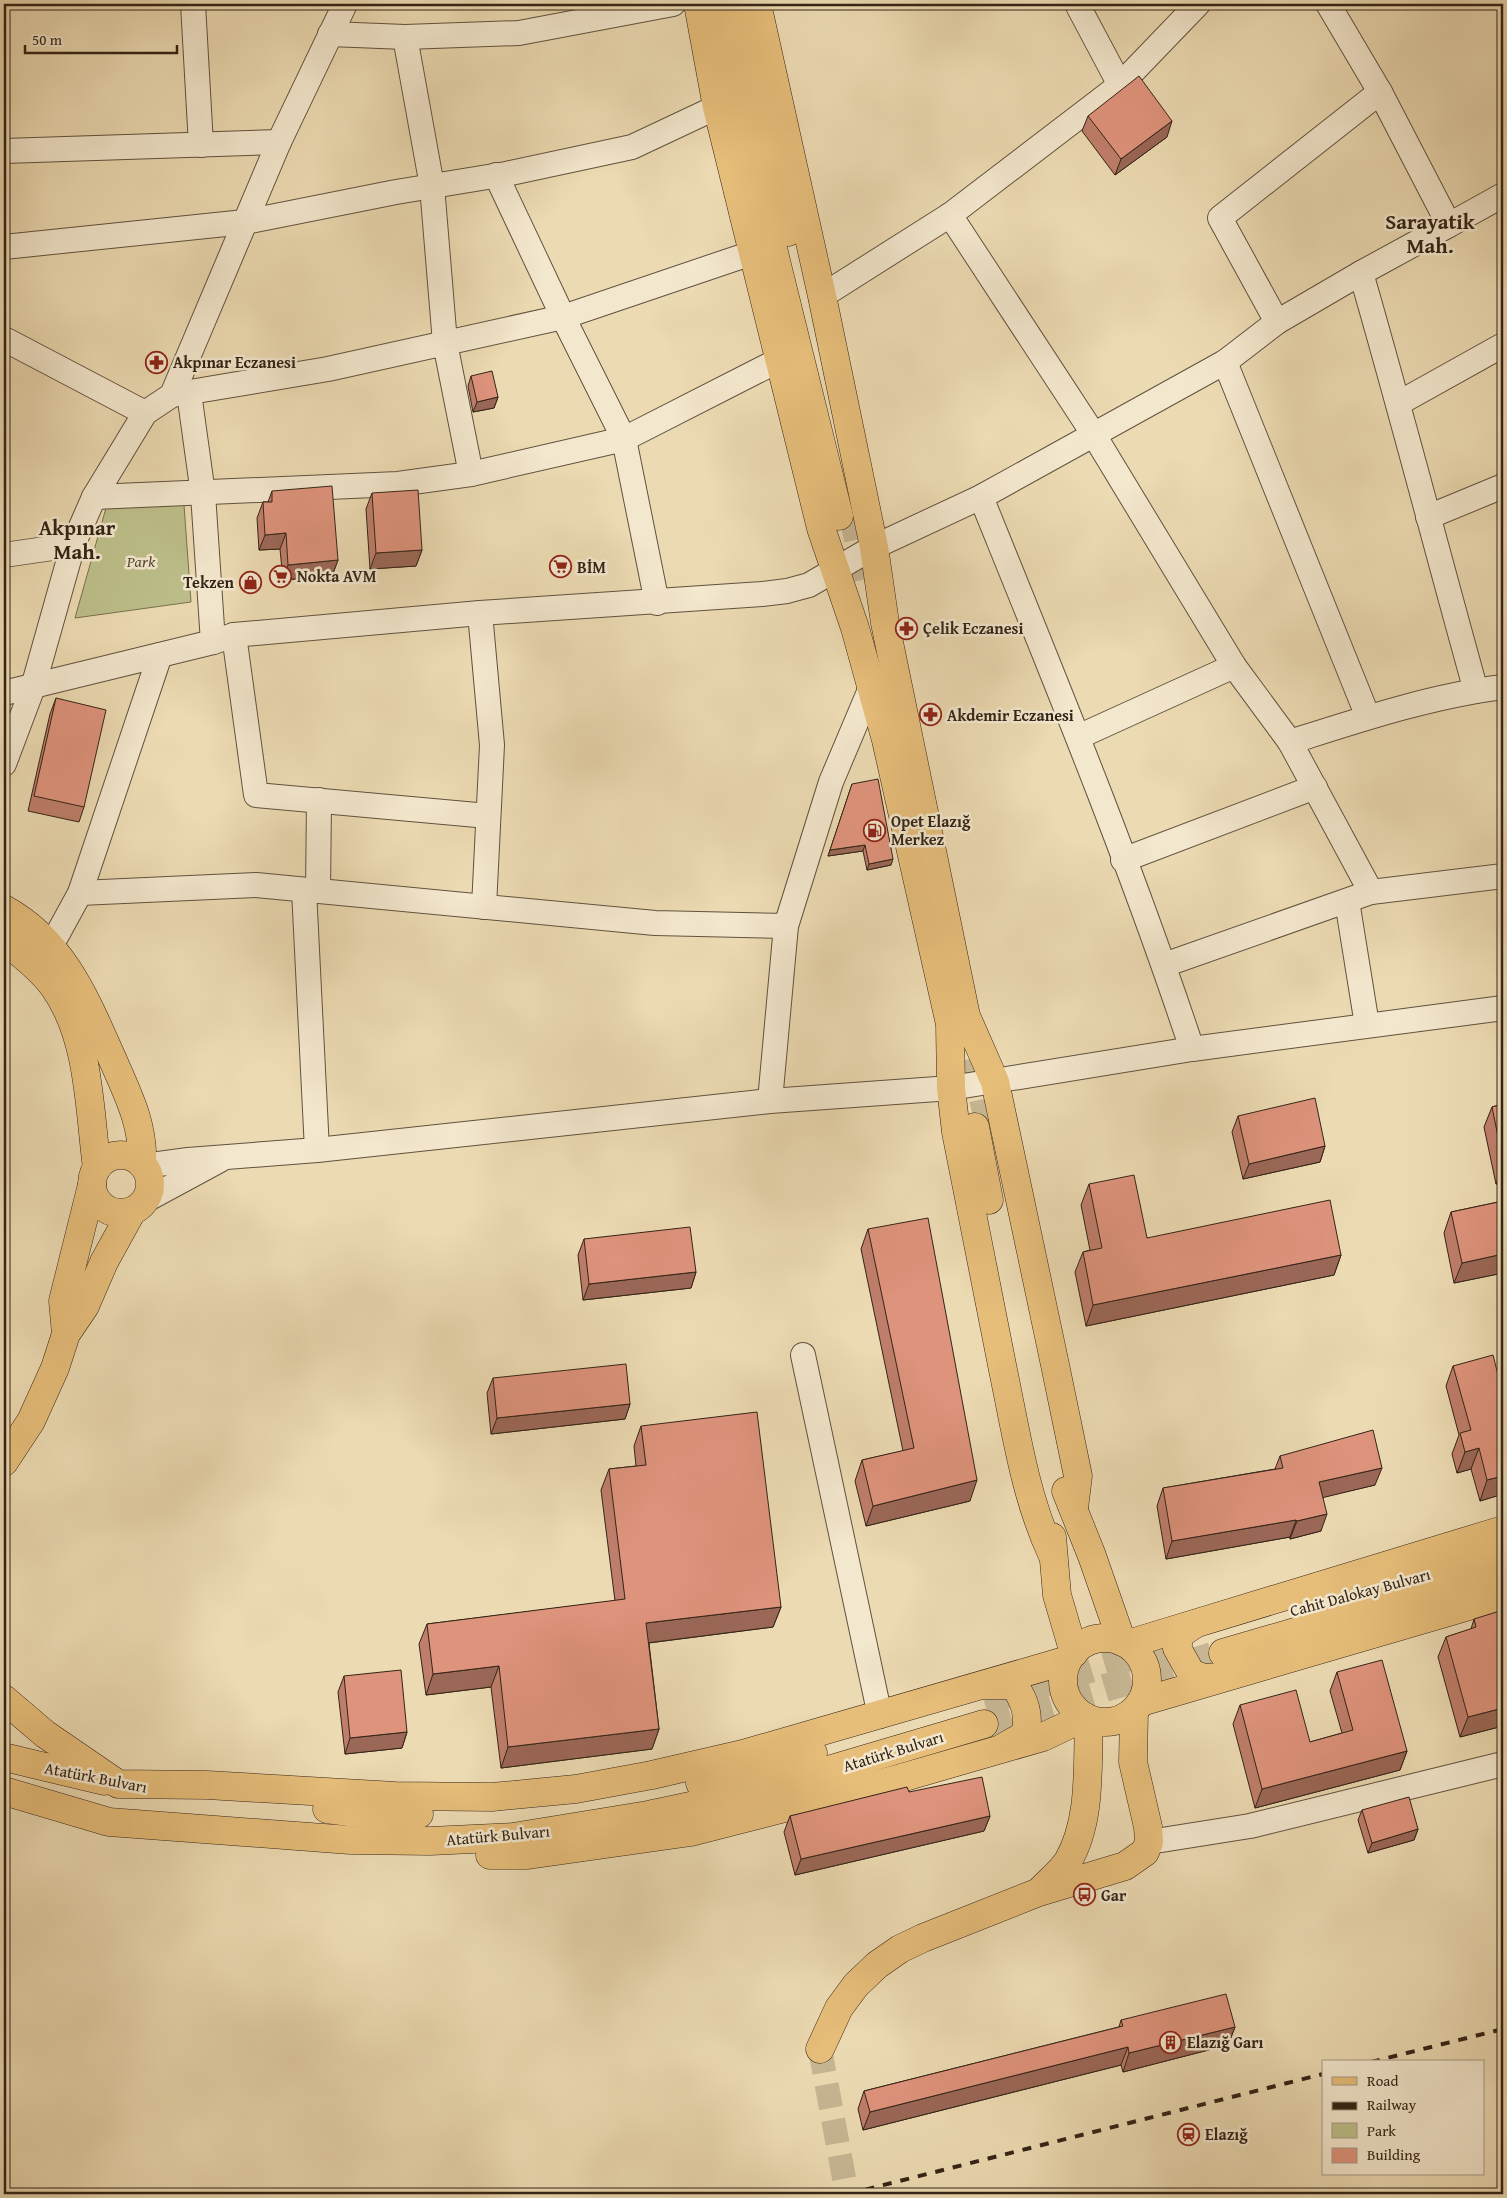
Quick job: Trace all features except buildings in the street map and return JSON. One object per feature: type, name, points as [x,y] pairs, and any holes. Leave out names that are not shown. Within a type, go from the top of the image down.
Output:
[{"type":"main road","points":[[698,4],[717,107],[821,528],[872,685],[886,740],[950,1024],[951,1088],[956,1132],[1026,1480],[1039,1525],[1052,1554]]},
{"type":"main road","points":[[716,4],[776,261],[846,514],[736,4]]},
{"type":"main road","points":[[757,4],[822,296],[874,547],[885,623],[966,1016],[995,1082],[1078,1476],[1074,1508]]},
{"type":"main road","points":[[4,909],[33,928],[51,946],[66,966],[88,1003],[137,1114],[142,1139],[143,1165],[150,1182],[139,1205],[104,1262],[85,1306],[66,1334],[55,1368],[31,1422],[4,1462]]},
{"type":"main road","points":[[4,940],[54,987],[77,1033],[86,1080],[94,1194],[105,1208],[123,1213],[139,1205]]},
{"type":"main road","points":[[820,2049],[839,2008],[856,1985],[878,1965],[900,1950],[923,1938],[1039,1892],[1125,1866],[1145,1852],[1149,1842],[1148,1827],[1133,1762],[1138,1707],[1146,1693],[1148,1679],[1145,1665],[1138,1654],[1125,1643],[1074,1508],[1059,1477],[982,1126],[1052,1525],[1052,1554],[1057,1595],[1071,1656],[1063,1673],[1063,1687],[1068,1700],[1077,1712],[1086,1718],[1102,1723],[1117,1721],[1138,1707],[1215,1646],[1503,1530]]},
{"type":"main road","points":[[66,1334],[63,1301],[94,1177],[103,1161],[120,1155],[129,1156],[143,1165]]},
{"type":"main road","name":"Cahit Dalokay Bulvarı","points":[[1215,1646],[1503,1550]]},
{"type":"main road","name":"Cahit Dalokay Bulvarı","points":[[1215,1646],[1503,1571]]},
{"type":"main road","points":[[4,1700],[46,1734],[118,1784],[207,1785],[395,1796],[492,1797],[576,1788],[652,1775],[743,1754],[880,1716],[981,1704],[1071,1656],[1088,1641],[1102,1638],[1125,1643],[1215,1646],[1503,1596]]},
{"type":"main road","points":[[981,1704],[1014,1685],[1023,1697],[1028,1725],[1025,1735],[1001,1749]]},
{"type":"main road","name":"Atatürk Bulvarı","points":[[4,1757],[118,1784],[372,1815],[488,1813],[621,1799],[756,1772],[981,1704]]},
{"type":"main road","name":"Atatürk Bulvarı","points":[[4,1791],[109,1822],[350,1840],[430,1841],[513,1837],[648,1815],[747,1794],[981,1704]]},
{"type":"main road","points":[[109,1822],[224,1848],[366,1857],[528,1855],[691,1832],[902,1778],[1043,1737],[1086,1718]]},
{"type":"main road","points":[[1039,1892],[1067,1862],[1077,1843],[1087,1789],[1086,1718]]},
{"type":"street","points":[[193,4],[201,144]]},
{"type":"street","points":[[345,4],[279,142],[245,222],[181,394],[202,494],[224,638],[256,794],[488,816]]},
{"type":"street","points":[[330,34],[405,37],[518,33],[639,7],[673,4]]},
{"type":"street","points":[[1077,4],[1120,84]]},
{"type":"street","points":[[822,296],[950,215],[1120,84],[1198,4]]},
{"type":"street","points":[[1328,4],[1380,92],[1449,225]]},
{"type":"street","points":[[405,37],[432,186],[445,343],[471,474]]},
{"type":"street","points":[[1277,322],[1220,218],[1380,92]]},
{"type":"street","points":[[4,247],[245,222],[496,175],[632,147],[717,107]]},
{"type":"street","points":[[4,151],[279,142]]},
{"type":"street","points":[[496,175],[563,317],[624,439],[657,603]]},
{"type":"street","points":[[4,693],[224,638],[480,613],[657,603],[787,592],[809,584],[874,547],[981,497],[1094,435],[1225,362],[1277,322],[1361,273],[1503,195]]},
{"type":"street","points":[[950,215],[1094,435],[1234,666],[1290,742],[1371,892]]},
{"type":"street","points":[[4,764],[33,687],[73,545],[94,497],[145,413],[181,394],[328,369],[563,317],[752,253]]},
{"type":"street","points":[[1361,273],[1399,403],[1428,518],[1476,690]]},
{"type":"street","points":[[4,339],[145,413]]},
{"type":"street","points":[[1399,403],[1503,345]]},
{"type":"street","points":[[94,497],[202,494],[398,484],[471,474],[624,439],[779,360]]},
{"type":"street","points":[[1225,362],[1368,717]]},
{"type":"street","points":[[1428,518],[1503,486]]},
{"type":"street","points":[[981,497],[1078,737],[1164,965],[1192,1049]]},
{"type":"street","points":[[4,555],[73,545]]},
{"type":"street","points":[[480,613],[492,745],[484,907]]},
{"type":"street","points":[[51,946],[80,893],[160,655]]},
{"type":"street","points":[[1078,737],[1234,666]]},
{"type":"street","points":[[770,1101],[786,926],[831,782],[872,685]]},
{"type":"street","points":[[1290,742],[1368,717],[1476,690],[1503,688]]},
{"type":"street","points":[[1123,860],[1315,787]]},
{"type":"street","points":[[317,1150],[311,891],[319,800]]},
{"type":"street","points":[[1164,965],[1371,892],[1503,876]]},
{"type":"street","points":[[80,893],[256,885],[656,923],[786,926]]},
{"type":"street","points":[[1347,901],[1367,1025]]},
{"type":"street","points":[[143,1165],[317,1150],[770,1101],[951,1088],[1192,1049],[1503,1008]]},
{"type":"street","points":[[139,1205],[224,1158]]},
{"type":"street","points":[[803,1354],[880,1716]]},
{"type":"street","points":[[1149,1842],[1250,1826],[1503,1764]]},
{"type":"green space","name":"Park","points":[[184,505],[191,602],[75,618],[106,508]]},
{"type":"tunnel","points":[[852,512],[867,579]]},
{"type":"tunnel","points":[[974,1058],[989,1125]]},
{"type":"tunnel","points":[[984,1701],[1162,1647]]},
{"type":"tunnel","points":[[984,1724],[1223,1653]]},
{"type":"tunnel","points":[[820,2049],[847,2194]]},
{"type":"railway","points":[[1379,2060],[1503,2029]]},
{"type":"railway","points":[[848,2194],[1322,2074]]},
{"type":"place","name":"Akpınar Eczanesi","points":[[157,362]]},
{"type":"place","name":"BİM","points":[[561,567]]},
{"type":"place","name":"Nokta AVM","points":[[281,576]]},
{"type":"place","name":"Tekzen","points":[[250,582]]},
{"type":"place","name":"Çelik Eczanesi","points":[[907,628]]},
{"type":"place","name":"Akdemir Eczanesi","points":[[931,715]]},
{"type":"place","name":"Opet Elazığ Merkez","points":[[875,830]]},
{"type":"place","name":"Gar","points":[[1085,1895]]},
{"type":"place","name":"Elazığ Garı","points":[[1171,2042]]},
{"type":"place","name":"Elazığ","points":[[1189,2134]]},
{"type":"district","name":"Sarayatik Mah.","points":[[1430,234]]},
{"type":"district","name":"Akpınar Mah.","points":[[77,540]]}]
